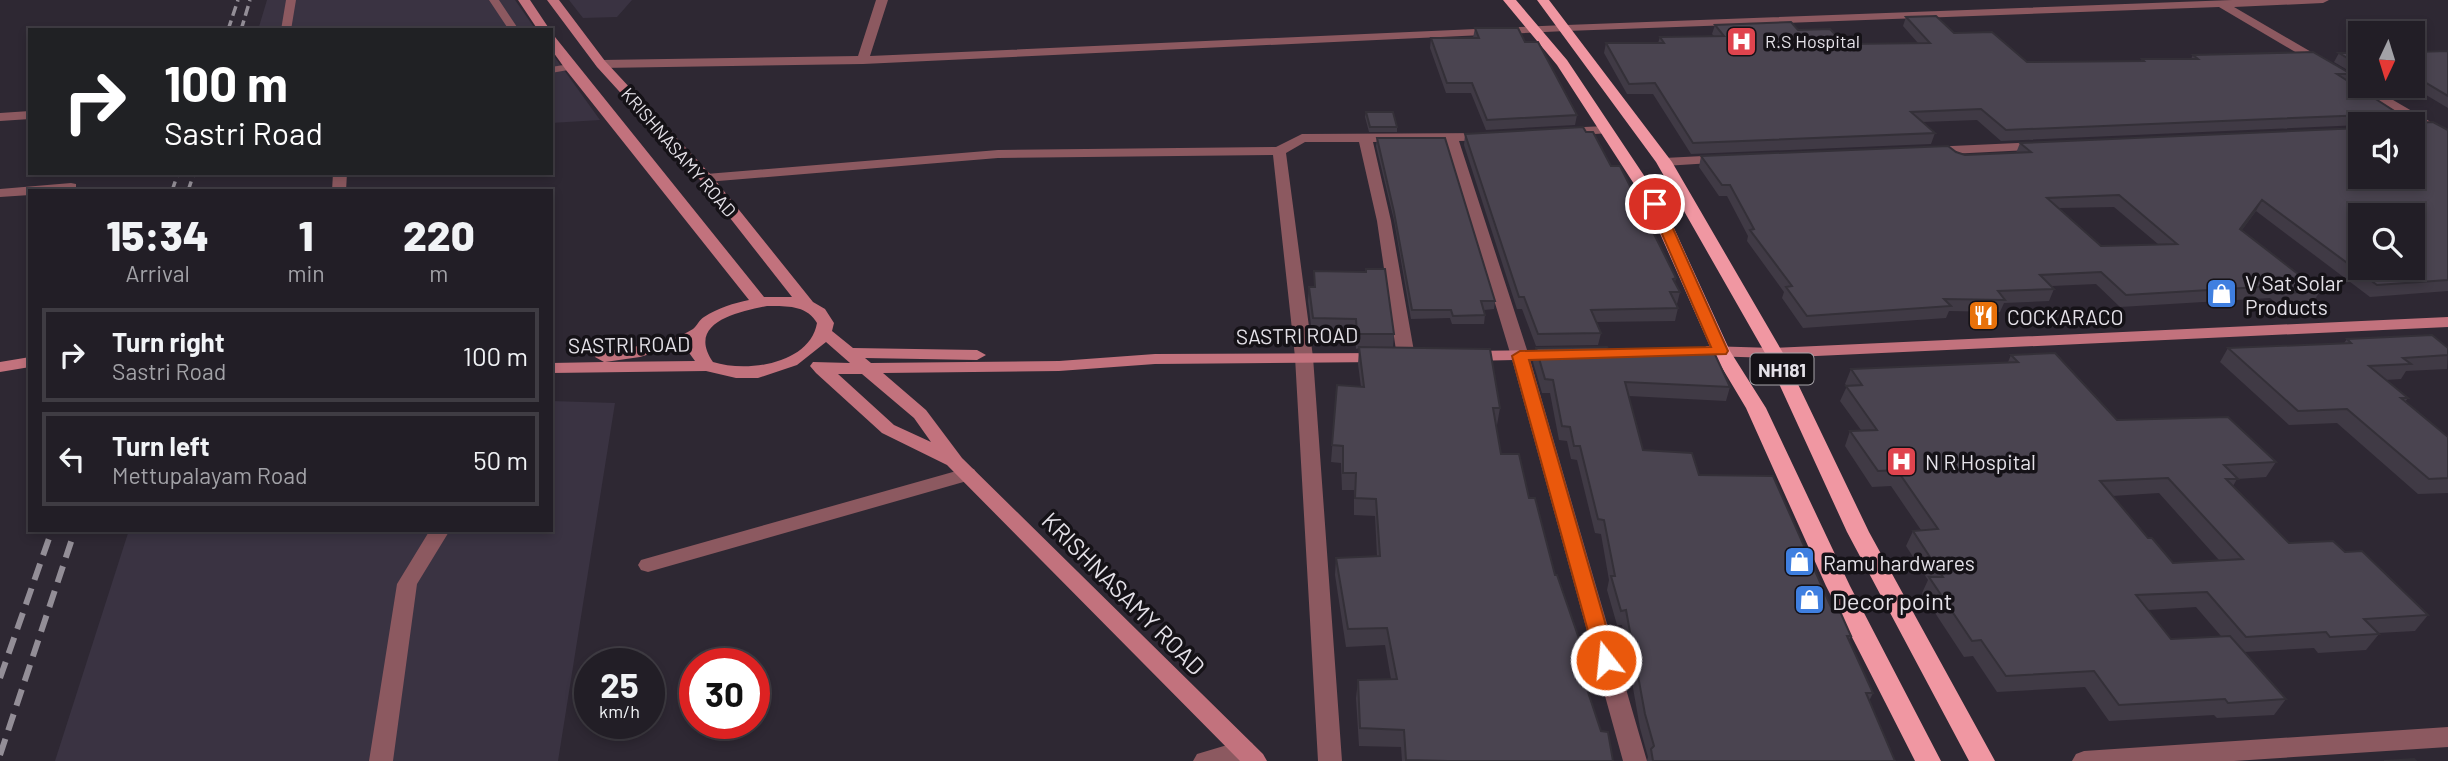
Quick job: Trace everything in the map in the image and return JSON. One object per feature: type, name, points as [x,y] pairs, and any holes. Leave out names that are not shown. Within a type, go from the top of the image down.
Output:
[{"type":"highway","name":"NH181","points":[[1509,0],[1536,29],[1655,204],[1721,351],[1756,408],[1839,586],[1928,761]]},
{"type":"highway","name":"NH181","points":[[1542,0],[1566,28],[1664,162],[1774,353],[1858,532],[1982,761]]},
{"type":"main road","points":[[524,0],[543,28]]},
{"type":"main road","name":"KRISHNASAMY ROAD","points":[[553,0],[601,64],[705,178],[806,304],[818,311],[824,321],[824,332],[920,414],[961,468],[1250,755]]},
{"type":"main road","points":[[553,43],[759,301]]},
{"type":"main road","name":"SASTRI ROAD","points":[[553,358],[619,356],[660,347],[699,332],[723,312],[759,301],[792,300],[806,304]]},
{"type":"main road","points":[[1694,352],[1774,353],[2448,322]]},
{"type":"main road","points":[[699,332],[694,344],[697,356],[707,366]]},
{"type":"main road","points":[[806,355],[818,344],[824,332]]},
{"type":"main road","name":"SASTRI ROAD","points":[[850,353],[1100,355],[1155,359]]},
{"type":"main road","points":[[1457,356],[1573,354]]},
{"type":"main road","name":"KRISHNASAMY ROAD","points":[[806,355],[888,429],[961,468]]},
{"type":"main road","name":"SASTRI ROAD","points":[[553,368],[707,366],[724,372],[755,372],[788,364],[806,355]]},
{"type":"main road","name":"SASTRI ROAD","points":[[822,369],[1059,366],[1155,359],[1413,357]]},
{"type":"main road","points":[[0,367],[28,362]]},
{"type":"main road","points":[[0,373],[28,369]]},
{"type":"street","points":[[863,60],[882,0]]},
{"type":"street","points":[[601,64],[863,60],[1536,29],[2323,0]]},
{"type":"street","points":[[2220,2],[2441,129],[2448,138]]},
{"type":"street","points":[[0,117],[28,115]]},
{"type":"street","points":[[1542,134],[1606,130]]},
{"type":"street","points":[[705,178],[998,154],[1279,151],[1302,138],[1452,139],[1503,136]]},
{"type":"street","points":[[1365,138],[1413,357]]},
{"type":"street","points":[[1452,139],[1520,356],[1635,761]]},
{"type":"street","points":[[1915,151],[2054,145]]},
{"type":"street","points":[[1279,151],[1304,357],[1330,761]]},
{"type":"street","points":[[1664,162],[1734,159]]},
{"type":"street","points":[[43,189],[71,187]]},
{"type":"street","points":[[0,192],[28,190]]},
{"type":"street","points":[[648,565],[961,468]]},
{"type":"street","points":[[381,761],[407,584],[439,532]]},
{"type":"street","points":[[2084,761],[2448,737]]},
{"type":"street","points":[[1205,761],[1250,755]]},
{"type":"lane","points":[[286,28],[291,0]]},
{"type":"lane","points":[[494,0],[513,28]]},
{"type":"lane","points":[[553,70],[570,67]]},
{"type":"shaded area","points":[[267,0],[515,0],[535,28],[259,28]]},
{"type":"shaded area","points":[[569,0],[632,0],[617,17],[583,18]]},
{"type":"shaded area","points":[[553,55],[600,120],[553,123]]},
{"type":"shaded area","points":[[553,401],[615,403],[558,761],[55,761],[128,532],[553,532]]},
{"type":"building","points":[[1936,16],[1954,33],[1992,32],[2027,62],[2144,61],[2142,59],[2198,59],[2193,55],[2313,52],[2348,72],[2337,74],[2348,81],[2348,98],[2374,98],[2396,112],[2348,112],[2348,116],[2006,130],[1981,109],[1911,112],[1935,133],[1693,143],[1655,83],[1629,84],[1606,43],[1664,43],[1660,37],[1724,36],[1715,25],[1791,22],[1798,30],[1830,29],[1844,44],[1930,43],[1906,17]]},
{"type":"building","points":[[1475,28],[1518,28],[1525,42],[1538,42],[1577,115],[1487,120],[1472,83],[1447,83],[1431,38],[1479,38]]},
{"type":"building","points":[[2448,51],[2448,96],[2426,83],[2426,52]]},
{"type":"building","points":[[1366,112],[1393,112],[1397,127],[1370,127]]},
{"type":"building","points":[[2425,122],[2433,122],[2448,130],[2448,280],[2377,285],[2370,280],[2425,280],[2425,203],[2348,203],[2348,264],[2262,200],[2240,229],[2320,291],[2285,293],[2276,286],[2126,295],[2101,272],[2040,275],[2054,289],[1998,291],[2005,300],[1944,299],[1951,306],[1807,316],[1786,287],[1792,286],[1750,230],[1754,229],[1730,185],[1722,185],[1701,156],[1948,146],[1965,155],[2031,152],[2020,143],[2348,129],[2348,189],[2425,189]],"holes":[[[2119,195],[2177,244],[2101,246],[2047,198]]]},
{"type":"building","points":[[1583,127],[1586,132],[1593,132],[1611,166],[1620,166],[1676,278],[1673,279],[1680,292],[1670,292],[1678,308],[1591,310],[1601,333],[1538,334],[1524,297],[1519,297],[1465,134]]},
{"type":"building","points":[[1377,138],[1445,138],[1495,301],[1481,301],[1485,315],[1453,316],[1451,310],[1412,310]]},
{"type":"building","points":[[1366,269],[1385,269],[1394,334],[1357,334],[1356,319],[1313,318],[1309,287],[1315,287],[1314,271],[1366,272]]},
{"type":"building","points":[[2432,335],[2448,348],[2448,355],[2403,358],[2411,364],[2369,366],[2408,398],[2401,398],[2448,437],[2448,478],[2429,479],[2347,409],[2298,411],[2228,348],[2351,343],[2347,339]]},
{"type":"building","points":[[1359,347],[1490,349],[1500,408],[1493,408],[1501,454],[1519,454],[1529,498],[1535,498],[1555,575],[1586,659],[1577,659],[1601,731],[1608,732],[1613,761],[1406,760],[1404,730],[1360,728],[1358,680],[1397,679],[1387,628],[1348,629],[1336,558],[1380,556],[1376,499],[1355,498],[1356,473],[1343,473],[1343,446],[1332,445],[1337,385],[1364,387]]},
{"type":"building","points":[[1536,348],[1713,350],[1730,387],[1625,382],[1643,450],[1692,453],[1699,475],[1773,476],[1831,607],[1838,607],[1851,636],[1847,636],[1873,693],[1866,693],[1895,761],[1653,761],[1651,749],[1654,746],[1645,714],[1626,610],[1621,611],[1611,576],[1615,576],[1604,520],[1598,519],[1580,446],[1574,446],[1570,427],[1562,426],[1553,380],[1545,379]]},
{"type":"building","points":[[2055,353],[2117,420],[2228,417],[2276,462],[2224,465],[2238,479],[2226,479],[2289,543],[2333,541],[2345,552],[2362,551],[2428,615],[2364,619],[2379,634],[2330,637],[2326,632],[2246,637],[2207,592],[2136,595],[2171,639],[2230,636],[2286,699],[2228,703],[2225,699],[2119,705],[2094,671],[2006,676],[1981,640],[1972,641],[1929,577],[1943,577],[1913,531],[1938,529],[1897,470],[1878,471],[1850,431],[1877,430],[1846,386],[1862,385],[1851,369],[2018,362],[2011,355]],"holes":[[[2168,478],[2243,559],[2173,563],[2100,481]]]},
{"type":"building","points":[[2414,759],[2416,761],[2384,761]]},
{"type":"railway","points":[[229,28],[238,0]]},
{"type":"railway","points":[[242,28],[250,0]]},
{"type":"railway","points":[[173,189],[177,175]]},
{"type":"railway","points":[[189,189],[193,175]]},
{"type":"railway","points":[[0,678],[51,532]]},
{"type":"railway","points":[[0,755],[74,532]]},
{"type":"place","name":"R.S Hospital","points":[[1742,41]]},
{"type":"place","name":"V Sat Solar Products","points":[[2222,294]]},
{"type":"place","name":"COCKARACO","points":[[1984,316]]},
{"type":"place","name":"N R Hospital","points":[[1902,461]]},
{"type":"place","name":"Ramu hardwares","points":[[1800,562]]},
{"type":"place","name":"Decor point","points":[[1809,600]]},
{"type":"route","points":[[1606,660],[1520,356],[1721,351],[1655,204]]}]
